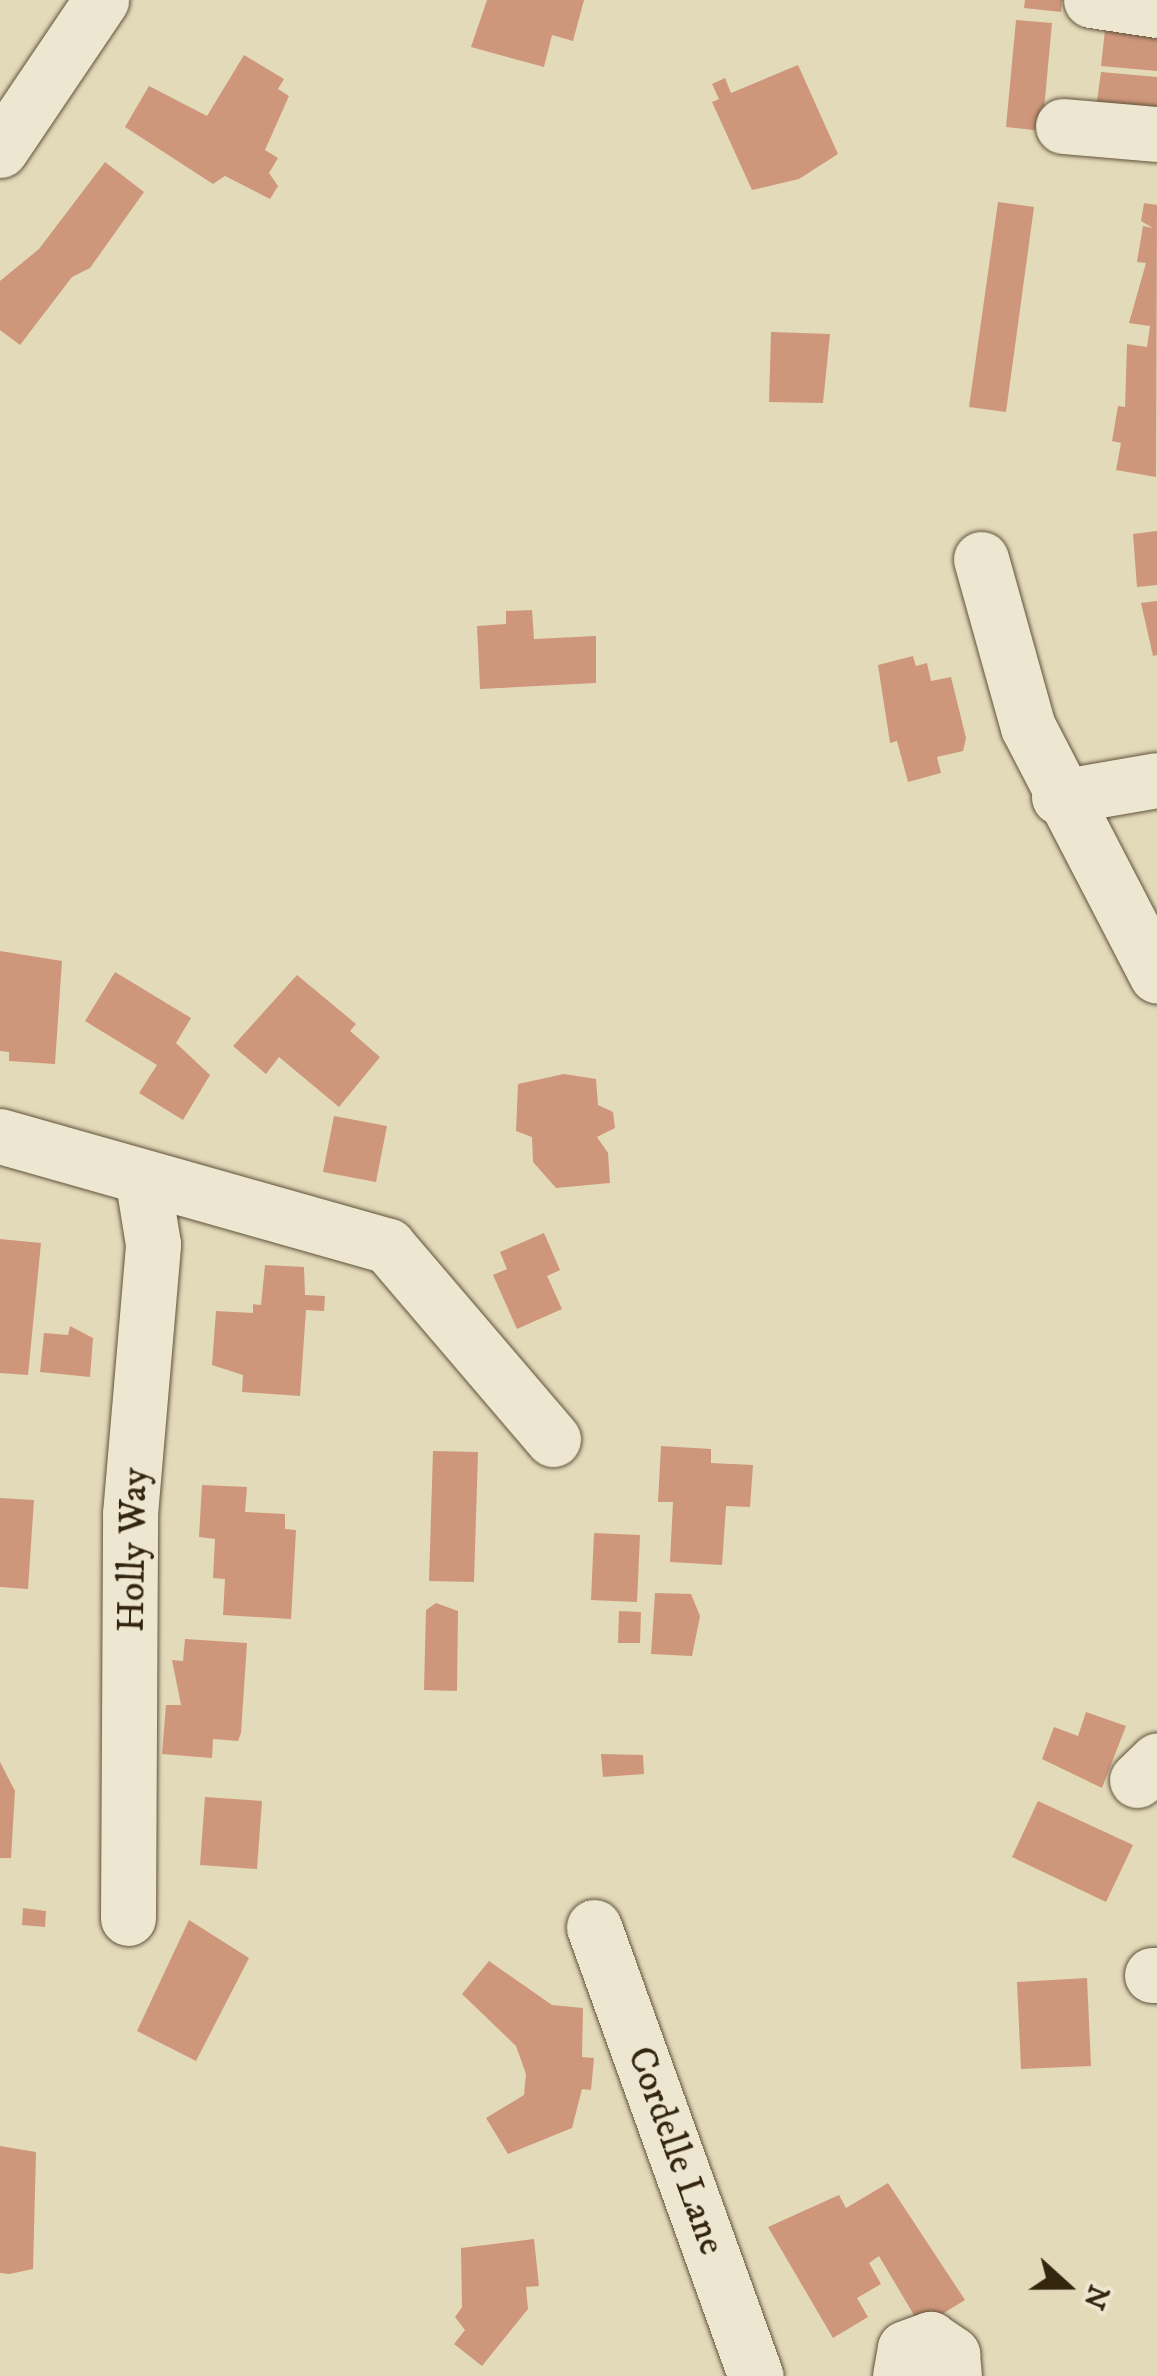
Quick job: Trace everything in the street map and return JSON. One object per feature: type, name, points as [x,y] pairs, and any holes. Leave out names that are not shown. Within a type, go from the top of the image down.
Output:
[{"type":"street","points":[[0,150],[101,0]]},
{"type":"street","points":[[1091,0],[1157,10]]},
{"type":"street","points":[[1063,126],[1157,134]]},
{"type":"street","points":[[980,559],[1028,727],[1059,796],[1157,976]]},
{"type":"street","points":[[1059,796],[1157,780]]},
{"type":"street","points":[[0,1136],[143,1182],[388,1246],[553,1440]]},
{"type":"street","name":"Holly Way","points":[[128,1918],[130,1514],[153,1244],[143,1182]]},
{"type":"street","name":"Cordelle Lane","points":[[594,1927],[756,2376]]},
{"type":"street","points":[[900,2376],[905,2348],[930,2339],[952,2354],[954,2376]]},
{"type":"building","points":[[487,0],[584,0],[573,41],[552,35],[544,67],[471,47]]},
{"type":"building","points":[[1025,0],[1062,0],[1061,12],[1024,8]]},
{"type":"building","points":[[1016,20],[1052,23],[1042,131],[1006,127]]},
{"type":"building","points":[[1105,30],[1157,35],[1157,71],[1101,66]]},
{"type":"building","points":[[244,55],[284,79],[278,89],[289,96],[265,150],[278,158],[269,173],[278,186],[270,199],[225,176],[213,184],[125,127],[149,86],[207,116]]},
{"type":"building","points":[[798,65],[838,154],[799,179],[752,190],[712,102],[719,99],[712,84],[725,78],[731,93]]},
{"type":"building","points":[[1101,72],[1157,77],[1157,114],[1096,108]]},
{"type":"building","points":[[105,162],[144,192],[90,268],[72,277],[20,345],[0,330],[0,281],[39,249]]},
{"type":"building","points":[[998,202],[1034,207],[1006,412],[969,407]]},
{"type":"building","points":[[1144,203],[1157,205],[1156,477],[1116,470],[1121,443],[1112,441],[1118,406],[1125,407],[1127,344],[1147,347],[1150,326],[1129,323],[1146,263],[1137,262],[1143,226],[1153,228],[1141,221]]},
{"type":"building","points":[[771,332],[830,334],[823,403],[769,402]]},
{"type":"building","points":[[1157,531],[1157,585],[1137,587],[1133,534]]},
{"type":"building","points":[[1157,601],[1157,655],[1153,656],[1141,603]]},
{"type":"building","points":[[532,610],[534,639],[596,636],[596,683],[480,689],[477,626],[506,624],[506,611]]},
{"type":"building","points":[[913,656],[916,666],[927,663],[931,681],[951,677],[966,738],[963,751],[937,757],[941,773],[908,782],[897,741],[890,743],[878,665]]},
{"type":"building","points":[[0,951],[62,961],[55,1064],[9,1061],[9,1052],[0,1051]]},
{"type":"building","points":[[115,972],[191,1018],[176,1043],[210,1075],[183,1120],[139,1093],[157,1065],[85,1021]]},
{"type":"building","points":[[297,975],[356,1024],[350,1031],[380,1057],[339,1107],[279,1057],[266,1074],[233,1046]]},
{"type":"building","points":[[564,1074],[596,1079],[598,1105],[613,1112],[615,1128],[597,1137],[608,1153],[610,1183],[556,1188],[533,1162],[532,1137],[516,1131],[518,1084]]},
{"type":"building","points":[[334,1116],[387,1126],[376,1182],[323,1172]]},
{"type":"building","points":[[544,1233],[560,1270],[547,1276],[562,1309],[517,1329],[493,1275],[507,1269],[500,1252]]},
{"type":"building","points":[[0,1239],[41,1243],[28,1375],[0,1373]]},
{"type":"building","points":[[265,1265],[304,1267],[305,1295],[325,1296],[324,1311],[306,1310],[300,1396],[242,1392],[243,1375],[212,1365],[216,1311],[253,1313],[253,1304],[261,1305]]},
{"type":"building","points":[[70,1326],[93,1338],[90,1377],[40,1372],[44,1333],[68,1335]]},
{"type":"building","points":[[661,1446],[711,1449],[711,1463],[753,1465],[750,1507],[726,1506],[722,1565],[670,1562],[673,1502],[658,1502]]},
{"type":"building","points":[[433,1451],[478,1452],[474,1582],[429,1581]]},
{"type":"building","points":[[202,1485],[247,1487],[245,1512],[285,1514],[285,1529],[296,1530],[291,1619],[223,1615],[225,1579],[213,1578],[215,1539],[199,1537]]},
{"type":"building","points":[[0,1498],[34,1500],[28,1589],[0,1587]]},
{"type":"building","points":[[594,1533],[640,1535],[637,1602],[591,1600]]},
{"type":"building","points":[[655,1593],[691,1594],[700,1616],[692,1656],[651,1654]]},
{"type":"building","points":[[436,1603],[458,1611],[457,1691],[424,1690],[426,1610]]},
{"type":"building","points":[[619,1611],[641,1612],[640,1643],[618,1643]]},
{"type":"building","points":[[185,1639],[247,1643],[241,1733],[238,1741],[213,1739],[212,1758],[162,1754],[166,1705],[181,1705],[172,1660],[183,1661]]},
{"type":"building","points":[[1086,1712],[1126,1726],[1102,1788],[1042,1759],[1054,1727],[1078,1736]]},
{"type":"building","points":[[601,1754],[643,1755],[644,1774],[603,1777]]},
{"type":"building","points":[[0,1762],[15,1791],[11,1858],[0,1858]]},
{"type":"building","points":[[205,1797],[262,1801],[257,1869],[200,1865]]},
{"type":"building","points":[[1038,1801],[1133,1845],[1106,1902],[1012,1857]]},
{"type":"building","points":[[23,1908],[46,1911],[45,1927],[22,1925]]},
{"type":"building","points":[[189,1920],[249,1958],[196,2061],[137,2031]]},
{"type":"building","points":[[489,1961],[552,2005],[583,2008],[582,2057],[594,2058],[591,2090],[582,2089],[572,2128],[508,2154],[486,2118],[524,2095],[526,2074],[516,2046],[462,1994]]},
{"type":"building","points":[[1087,1978],[1091,2066],[1021,2069],[1017,1982]]},
{"type":"building","points":[[0,2146],[36,2152],[33,2269],[9,2274],[0,2273]]},
{"type":"building","points":[[888,2183],[965,2300],[921,2327],[879,2256],[869,2263],[881,2284],[857,2298],[868,2317],[833,2338],[768,2227],[839,2195],[846,2208]]},
{"type":"building","points":[[534,2239],[539,2286],[526,2287],[528,2309],[482,2366],[454,2344],[465,2330],[455,2317],[462,2307],[461,2248]]}]
